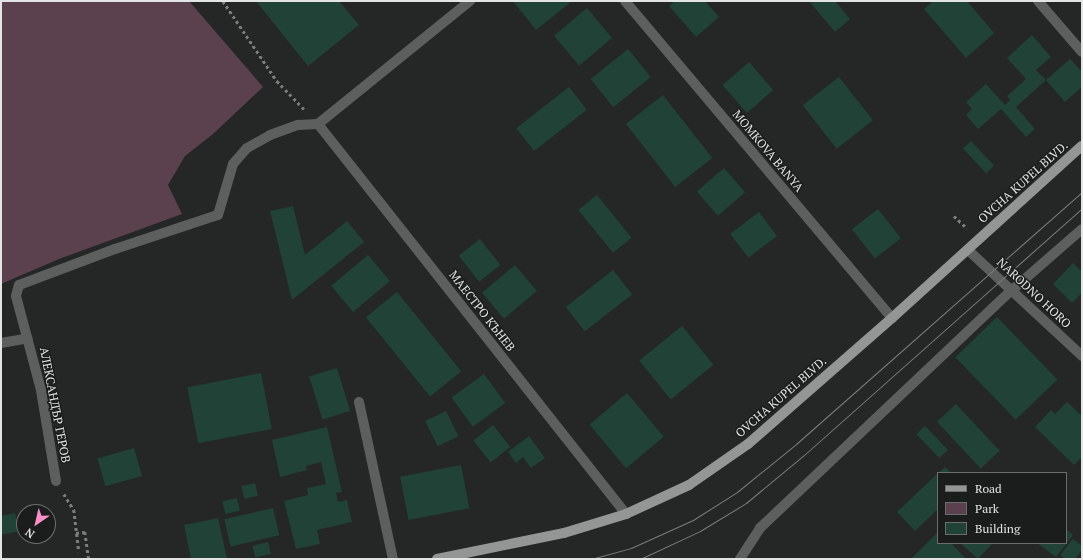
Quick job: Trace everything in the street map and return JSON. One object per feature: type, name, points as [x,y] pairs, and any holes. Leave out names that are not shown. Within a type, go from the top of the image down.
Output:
[{"type":"main road","name":"OVCHA KUPEL BLVD.","points":[[437,559],[564,533],[626,514],[689,485],[748,444],[892,318],[1082,146]]},
{"type":"street","points":[[28,338],[16,296],[19,285],[115,249],[218,215],[233,164],[247,148],[270,135],[298,125],[318,124],[470,1]]},
{"type":"street","name":"MOMKOVA BANYA","points":[[625,1],[892,318]]},
{"type":"street","points":[[1038,1],[1082,52]]},
{"type":"street","name":"МАЕСТРО КЪНЕВ","points":[[318,124],[626,514]]},
{"type":"street","points":[[740,559],[760,528],[1011,291],[1082,229]]},
{"type":"street","name":"NARODNO HORO","points":[[968,250],[1082,356]]},
{"type":"street","name":"АЛЕКСАНДЪР ГЕРОВ","points":[[1,343],[28,338],[41,390],[56,481]]},
{"type":"street","points":[[359,402],[393,559]]},
{"type":"path","points":[[223,1],[277,81],[318,124]]},
{"type":"path","points":[[954,216],[967,228]]},
{"type":"path","points":[[74,510],[79,552]]},
{"type":"path","points":[[76,533],[85,532],[88,559]]},
{"type":"green space","points":[[1,1],[189,1],[263,87],[213,134],[185,156],[168,185],[182,214],[59,259],[1,284]]},
{"type":"building","points":[[256,1],[339,1],[359,25],[308,66]]},
{"type":"building","points":[[513,1],[572,1],[536,30]]},
{"type":"building","points":[[675,1],[705,1],[719,17],[696,37],[669,6]]},
{"type":"building","points":[[809,1],[835,1],[850,19],[835,32]]},
{"type":"building","points":[[933,1],[967,1],[994,33],[966,58],[924,9]]},
{"type":"building","points":[[587,8],[612,38],[579,66],[554,36]]},
{"type":"building","points":[[1032,35],[1051,57],[1036,70],[1046,80],[1016,107],[1035,129],[1026,137],[1001,109],[978,129],[966,115],[972,109],[966,102],[986,84],[1005,105],[1010,100],[1007,96],[1026,79],[1007,58]]},
{"type":"building","points":[[628,49],[651,77],[613,107],[591,79]]},
{"type":"building","points":[[1070,59],[1082,72],[1082,87],[1065,102],[1046,80]]},
{"type":"building","points":[[749,62],[773,90],[747,113],[723,85]]},
{"type":"building","points":[[839,77],[873,120],[837,149],[803,105]]},
{"type":"building","points":[[569,87],[587,110],[534,151],[516,128]]},
{"type":"building","points":[[663,95],[712,158],[675,187],[626,124]]},
{"type":"building","points":[[971,141],[994,166],[986,173],[963,149]]},
{"type":"building","points":[[724,168],[745,192],[718,216],[697,192]]},
{"type":"building","points":[[597,195],[632,238],[613,253],[578,210]]},
{"type":"building","points":[[293,206],[305,255],[347,221],[364,242],[292,300],[270,211]]},
{"type":"building","points":[[878,209],[901,238],[875,258],[852,229]]},
{"type":"building","points":[[759,212],[777,236],[748,258],[730,234]]},
{"type":"building","points":[[480,239],[500,265],[479,282],[459,256]]},
{"type":"building","points":[[368,255],[390,281],[353,312],[331,286]]},
{"type":"building","points":[[1073,263],[1082,272],[1082,293],[1072,303],[1053,284]]},
{"type":"building","points":[[515,265],[537,291],[504,319],[482,293]]},
{"type":"building","points":[[613,270],[632,294],[585,331],[566,307]]},
{"type":"building","points":[[397,292],[461,371],[430,396],[366,317]]},
{"type":"building","points":[[997,317],[1057,380],[1016,420],[955,357]]},
{"type":"building","points":[[682,326],[713,365],[671,399],[639,361]]},
{"type":"building","points":[[337,368],[350,411],[322,420],[309,376]]},
{"type":"building","points":[[261,373],[272,429],[198,443],[187,387]]},
{"type":"building","points":[[484,374],[505,403],[473,427],[452,398]]},
{"type":"building","points":[[627,393],[664,437],[626,468],[589,424]]},
{"type":"building","points":[[1067,402],[1082,416],[1082,457],[1074,465],[1035,427],[1051,410],[1055,414]]},
{"type":"building","points":[[956,404],[1000,451],[981,469],[937,422]]},
{"type":"building","points":[[446,411],[458,436],[438,446],[425,421]]},
{"type":"building","points":[[493,425],[510,447],[491,462],[473,440]]},
{"type":"building","points":[[925,426],[948,450],[939,458],[916,434]]},
{"type":"building","points":[[327,427],[342,492],[336,493],[338,502],[347,500],[352,522],[317,530],[320,544],[296,549],[284,501],[308,495],[307,488],[326,484],[321,462],[306,466],[307,470],[280,477],[272,440]]},
{"type":"building","points":[[529,436],[545,458],[531,468],[523,457],[516,463],[508,452]]},
{"type":"building","points":[[134,448],[142,476],[105,486],[97,458]]},
{"type":"building","points":[[461,465],[469,508],[409,520],[400,477]]},
{"type":"building","points":[[945,467],[950,472],[939,472]]},
{"type":"building","points":[[937,474],[937,510],[915,531],[897,512]]},
{"type":"building","points":[[255,483],[258,496],[244,499],[241,486]]},
{"type":"building","points":[[237,498],[240,511],[225,514],[222,501]]},
{"type":"building","points":[[273,508],[279,535],[231,547],[224,519]]},
{"type":"building","points":[[15,513],[16,532],[1,535],[1,516]]},
{"type":"building","points":[[218,518],[227,559],[191,559],[184,525]]},
{"type":"building","points":[[1067,530],[1073,535],[1067,543]]},
{"type":"building","points":[[937,533],[937,544],[952,544],[965,558],[911,559]]},
{"type":"building","points":[[1073,539],[1082,546],[1082,550],[1075,559],[1065,559],[1060,555]]},
{"type":"building","points":[[268,542],[271,554],[255,558],[252,546]]},
{"type":"building","points":[[961,544],[992,544],[978,559]]},
{"type":"building","points":[[1038,544],[1066,544],[1056,557]]},
{"type":"tram line","points":[[591,559],[631,548],[693,520],[737,492],[796,444],[1082,192]]},
{"type":"tram line","points":[[640,559],[700,531],[746,503],[804,455],[1082,208]]}]
